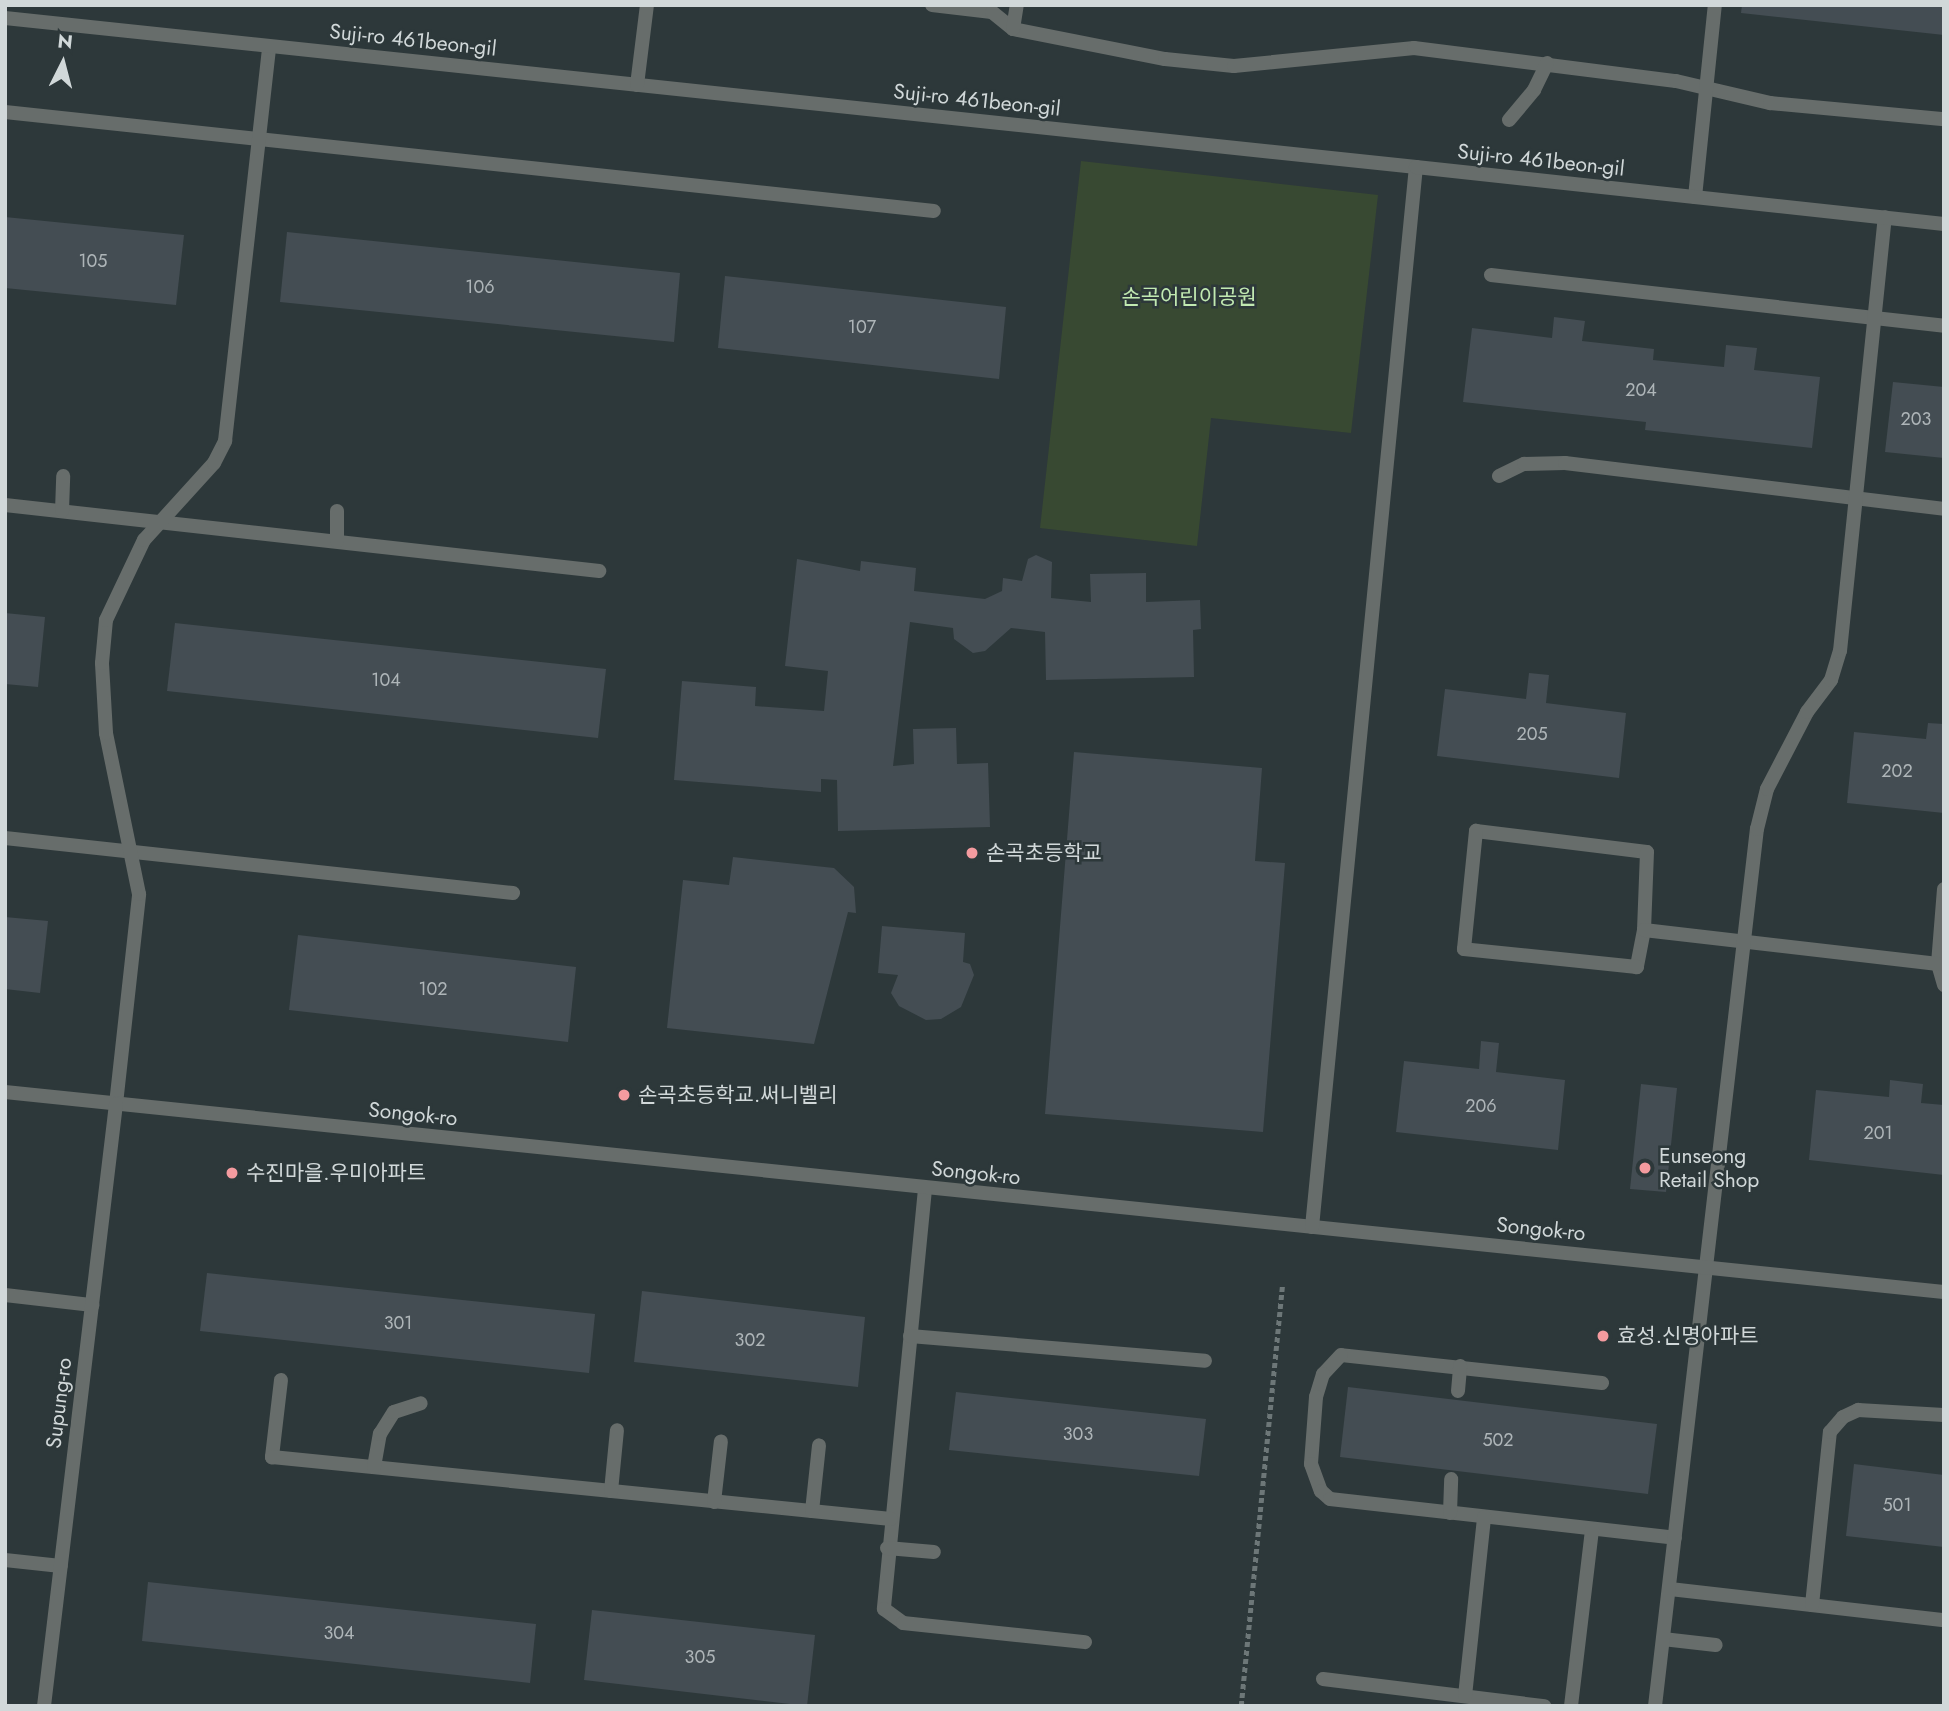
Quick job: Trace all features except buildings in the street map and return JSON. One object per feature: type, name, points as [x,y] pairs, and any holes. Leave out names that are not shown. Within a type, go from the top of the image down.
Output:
[{"type":"street","points":[[637,85],[646,5]]},
{"type":"street","points":[[932,5],[992,12],[1013,29],[1165,59],[1234,66],[1414,48],[1547,63],[1705,88],[1770,103],[1944,119]]},
{"type":"street","points":[[1013,29],[1017,5]]},
{"type":"street","points":[[1695,197],[1715,5]]},
{"type":"street","name":"Suji-ro 461beon-gil","points":[[5,18],[1944,224]]},
{"type":"street","name":"Supung-ro","points":[[44,1706],[139,894],[106,733],[102,663],[106,620],[144,540],[214,463],[225,441],[269,46]]},
{"type":"street","points":[[1509,120],[1534,90],[1547,63]]},
{"type":"street","points":[[5,112],[258,142],[934,211]]},
{"type":"street","points":[[1312,1227],[1416,167]]},
{"type":"street","points":[[1655,1706],[1757,829],[1767,789],[1807,712],[1831,680],[1840,651],[1885,217]]},
{"type":"street","points":[[1491,275],[1944,326]]},
{"type":"street","points":[[1499,477],[1524,464],[1565,463],[1944,509]]},
{"type":"street","points":[[62,512],[63,476]]},
{"type":"street","points":[[5,505],[599,570]]},
{"type":"street","points":[[337,511],[337,541]]},
{"type":"street","points":[[1476,831],[1647,852],[1644,930],[1637,967],[1464,949],[1476,831]]},
{"type":"street","points":[[5,838],[513,893]]},
{"type":"street","points":[[1944,889],[1938,964],[1944,985]]},
{"type":"street","points":[[1644,930],[1938,964]]},
{"type":"street","name":"Songok-ro","points":[[5,1092],[1944,1292]]},
{"type":"street","points":[[925,1189],[887,1548],[884,1609],[903,1623],[1085,1642]]},
{"type":"street","points":[[5,1295],[92,1305]]},
{"type":"street","points":[[910,1336],[1205,1361]]},
{"type":"street","points":[[1602,1382],[1341,1355],[1322,1374],[1310,1432],[1311,1464],[1321,1491],[1330,1499],[1675,1538]]},
{"type":"street","points":[[1458,1391],[1461,1366]]},
{"type":"street","points":[[281,1380],[272,1457],[891,1519]]},
{"type":"street","points":[[374,1467],[380,1434],[394,1412],[421,1403]]},
{"type":"street","points":[[1812,1605],[1830,1432],[1843,1417],[1858,1409],[1944,1415]]},
{"type":"street","points":[[611,1491],[617,1430]]},
{"type":"street","points":[[714,1502],[721,1441]]},
{"type":"street","points":[[812,1511],[819,1445]]},
{"type":"street","points":[[1450,1513],[1451,1479]]},
{"type":"street","points":[[1465,1696],[1484,1517]]},
{"type":"street","points":[[1571,1706],[1592,1529]]},
{"type":"street","points":[[887,1548],[934,1552]]},
{"type":"street","points":[[5,1560],[61,1566]]},
{"type":"street","points":[[1670,1589],[1944,1619]]},
{"type":"street","points":[[1664,1639],[1716,1645]]},
{"type":"street","points":[[1322,1679],[1544,1706]]},
{"type":"path","points":[[1241,1706],[1282,1286]]},
{"type":"green space","name":"손곡어린이공원","points":[[1081,161],[1378,195],[1351,433],[1211,418],[1197,546],[1040,528]]},
{"type":"place","name":"손곡초등학교","points":[[972,853]]},
{"type":"place","name":"손곡초등학교.써니벨리","points":[[624,1095]]},
{"type":"place","name":"Eunseong Retail Shop","points":[[1645,1168]]},
{"type":"place","name":"수진마을.우미아파트","points":[[232,1173]]},
{"type":"place","name":"효성.신명아파트","points":[[1603,1336]]}]
